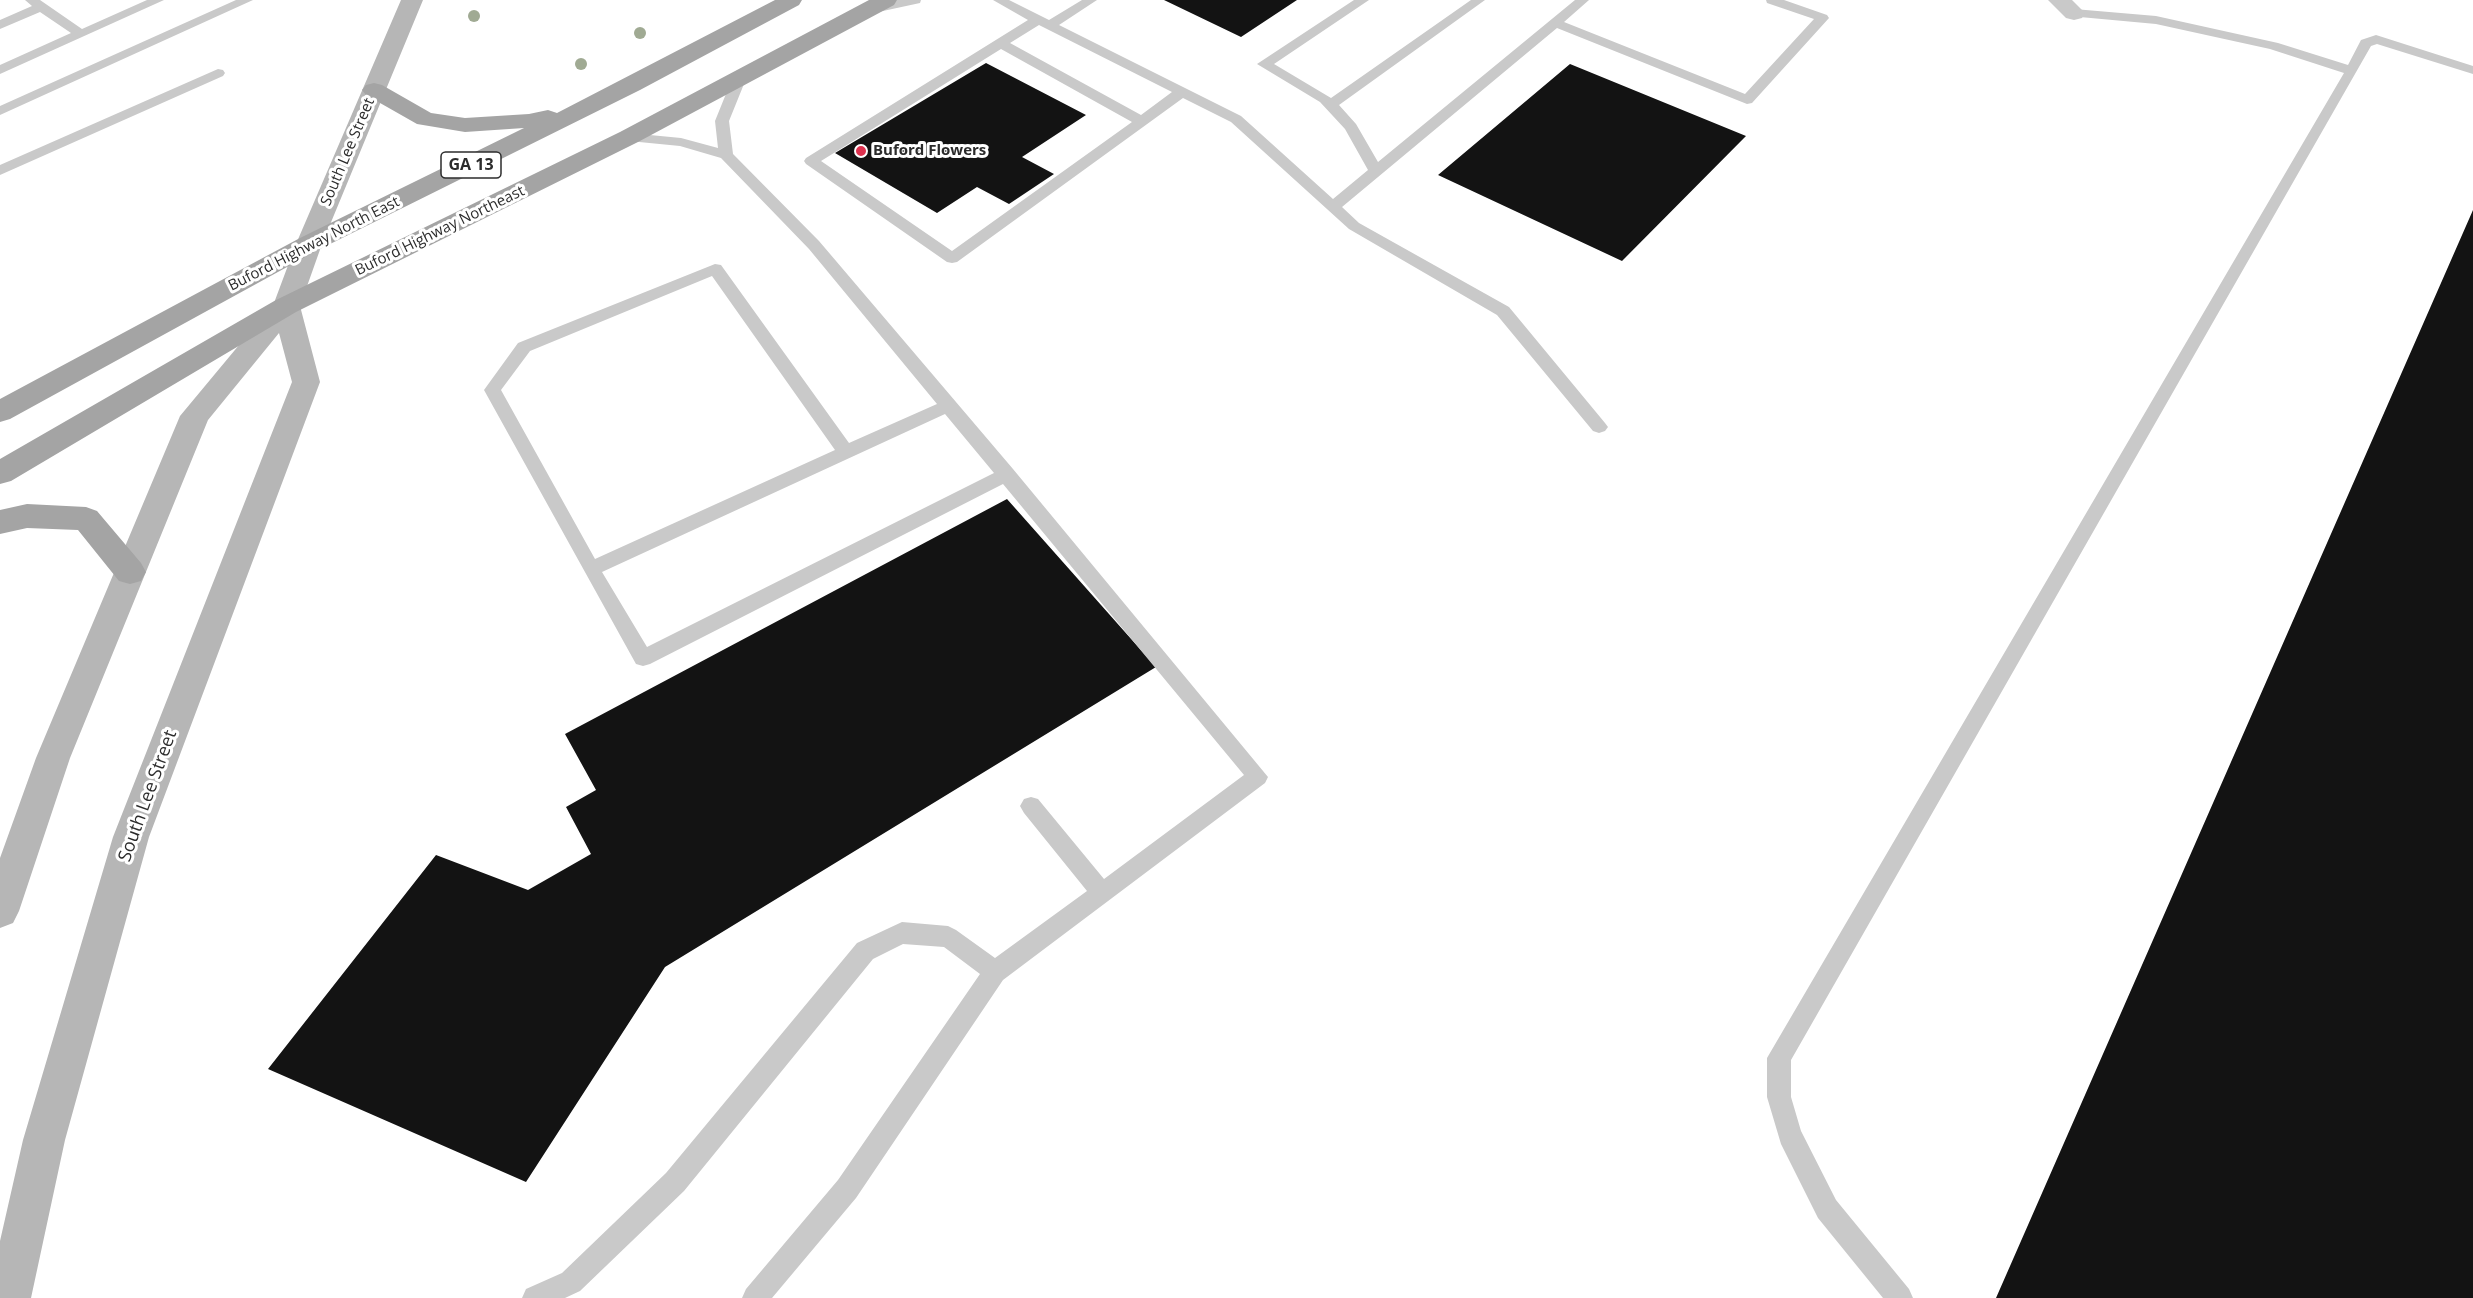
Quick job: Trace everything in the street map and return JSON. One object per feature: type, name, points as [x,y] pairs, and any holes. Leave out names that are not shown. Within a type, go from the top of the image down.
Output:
[{"type":"main road","name":"South Lee Street","points":[[0,911],[53,758],[195,416],[286,306],[309,244],[412,0]]},
{"type":"main road","name":"Buford Highway North East","points":[[0,412],[309,244],[632,86],[791,0]]},
{"type":"main road","name":"Buford Highway Northeast","points":[[0,473],[286,306],[629,137],[878,5]]},
{"type":"main road","points":[[374,90],[425,119],[465,126],[530,121],[580,111]]},
{"type":"main road","name":"South Lee Street","points":[[9,1298],[44,1140],[131,837],[306,382],[286,306]]},
{"type":"main road","points":[[0,522],[27,516],[86,519],[130,572]]},
{"type":"lane","points":[[0,111],[247,0]]},
{"type":"lane","points":[[878,5],[915,0]]},
{"type":"lane","points":[[999,0],[1236,119],[1354,226],[1503,311],[1599,428]]},
{"type":"lane","points":[[1091,0],[1000,43],[811,161],[952,258],[1182,92]]},
{"type":"lane","points":[[1363,0],[1264,64],[1325,99],[1351,127],[1376,171]]},
{"type":"lane","points":[[1330,105],[1479,0]]},
{"type":"lane","points":[[1333,207],[1583,0]]},
{"type":"lane","points":[[1555,23],[1747,100],[1822,18],[1772,0]]},
{"type":"lane","points":[[0,70],[154,1]]},
{"type":"lane","points":[[0,25],[36,3],[81,34]]},
{"type":"lane","points":[[2067,7],[2156,20],[2273,46],[2352,71]]},
{"type":"lane","points":[[1900,1298],[1827,1209],[1821,1198],[1790,1135],[1779,1098],[1779,1058],[2352,71],[2366,43],[2376,39],[2473,70]]},
{"type":"lane","points":[[1000,43],[1141,122]]},
{"type":"lane","points":[[0,170],[218,73]]},
{"type":"lane","points":[[726,155],[722,122],[740,78]]},
{"type":"lane","points":[[629,137],[681,141],[726,155],[814,245],[1258,777],[995,972],[847,1190],[755,1298]]},
{"type":"lane","points":[[846,452],[715,269],[524,347],[492,390],[591,569],[644,658],[1006,474]]},
{"type":"lane","points":[[591,569],[949,405]]},
{"type":"lane","points":[[1031,806],[1102,893]]},
{"type":"lane","points":[[535,1298],[571,1282],[675,1182],[865,951],[902,933],[948,937],[995,972]]},
{"type":"building","points":[[1164,0],[1297,0],[1241,37]]},
{"type":"building","points":[[986,63],[1086,115],[1022,157],[1054,174],[1009,204],[977,187],[937,213],[835,153]]},
{"type":"building","points":[[1570,64],[1746,136],[1622,261],[1438,175]]},
{"type":"building","points":[[2473,210],[2473,1298],[1996,1298]]},
{"type":"building","points":[[1007,499],[1156,667],[665,967],[526,1182],[268,1069],[436,855],[528,890],[591,854],[566,807],[596,790],[565,734]]},
{"type":"place","name":"Buford Flowers","points":[[861,151]]}]
